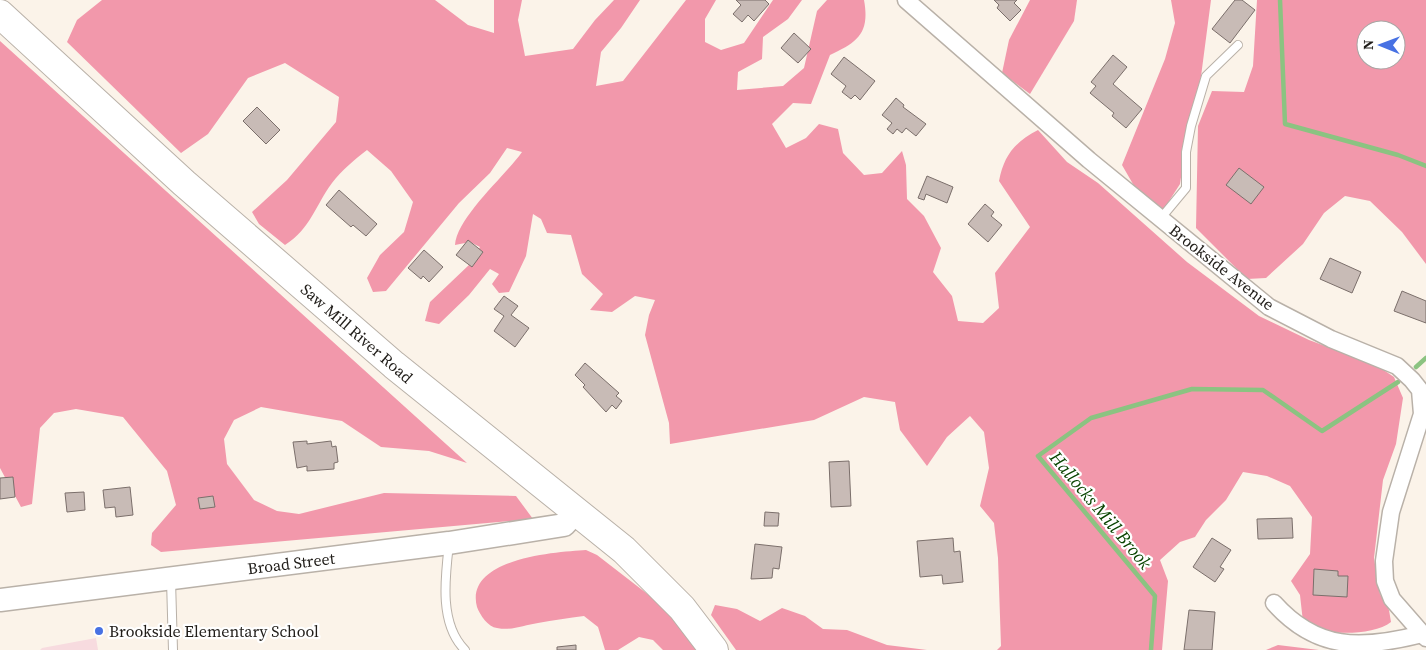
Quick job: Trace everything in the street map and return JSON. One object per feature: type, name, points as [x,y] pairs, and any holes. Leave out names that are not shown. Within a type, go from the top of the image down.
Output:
[{"type":"highway","name":"Saw Mill River Road","points":[[0,14],[184,183],[379,352],[577,511],[648,572],[682,608],[714,650]]},
{"type":"street","name":"Brookside Avenue","points":[[906,0],[1037,115],[1270,307],[1331,339],[1397,366],[1420,390],[1422,414],[1391,512],[1384,561],[1385,581],[1392,599],[1424,636]]},
{"type":"street","name":"Broad Street","points":[[0,600],[449,543],[564,525],[577,511]]},
{"type":"street","points":[[1274,603],[1288,623],[1302,636],[1327,647],[1364,649],[1424,636]]},
{"type":"lane","points":[[1161,218],[1186,188],[1186,152],[1191,126],[1206,76],[1238,46]]},
{"type":"lane","points":[[449,543],[445,579],[446,609],[458,643],[465,650]]},
{"type":"lane","points":[[172,579],[173,650]]},
{"type":"shaded area","points":[[102,0],[435,0],[468,25],[494,33],[494,0],[522,0],[518,20],[525,56],[573,49],[595,20],[614,0],[640,0],[621,28],[601,52],[596,86],[623,81],[686,0],[716,0],[705,19],[705,42],[721,50],[744,43],[773,0],[802,0],[788,19],[763,37],[762,59],[738,72],[737,90],[783,86],[804,68],[817,11],[827,0],[864,0],[865,21],[860,35],[848,46],[830,55],[811,104],[793,103],[772,124],[786,148],[806,138],[819,124],[838,129],[843,153],[864,175],[882,173],[902,151],[906,165],[907,199],[924,216],[941,248],[933,272],[952,296],[958,321],[983,323],[999,308],[995,273],[1030,227],[999,181],[1004,164],[1012,150],[1023,139],[1038,130],[1067,162],[1098,183],[1187,262],[1259,316],[1309,340],[1376,365],[1394,377],[1403,398],[1396,444],[1383,480],[1374,558],[1380,594],[1389,610],[1391,622],[1376,629],[1347,633],[1329,632],[1303,622],[1300,595],[1291,581],[1310,554],[1312,517],[1290,486],[1267,476],[1243,472],[1226,500],[1206,520],[1195,537],[1180,542],[1160,560],[1168,581],[1162,650],[997,650],[1001,646],[998,558],[994,523],[980,506],[989,468],[984,432],[970,416],[947,437],[927,466],[900,430],[895,402],[864,397],[814,420],[670,444],[669,423],[645,335],[649,315],[655,300],[635,296],[612,312],[590,310],[603,294],[582,274],[571,235],[547,233],[541,219],[533,214],[526,256],[509,292],[499,293],[492,284],[499,274],[490,269],[469,295],[439,324],[425,321],[430,302],[470,264],[480,247],[470,242],[455,245],[464,222],[522,152],[507,148],[490,173],[459,203],[386,291],[373,292],[367,278],[380,255],[404,232],[413,202],[391,171],[367,150],[348,165],[336,178],[307,224],[285,245],[259,224],[252,212],[287,180],[336,122],[339,97],[285,63],[248,78],[208,134],[181,153],[67,42],[77,20]]},
{"type":"shaded area","points":[[1030,0],[1077,0],[1074,21],[1030,94],[1002,73],[1009,40]]},
{"type":"shaded area","points":[[1171,0],[1211,0],[1200,84],[1189,123],[1180,184],[1162,212],[1137,191],[1122,165],[1165,59],[1175,23]]},
{"type":"shaded area","points":[[1257,0],[1426,0],[1426,264],[1402,232],[1370,201],[1345,196],[1324,213],[1303,244],[1266,278],[1247,279],[1196,228],[1198,126],[1212,91],[1244,92],[1253,66]]},
{"type":"shaded area","points":[[0,41],[467,463],[429,451],[381,447],[342,421],[261,407],[234,420],[224,439],[227,464],[254,500],[277,511],[299,514],[384,493],[516,496],[533,519],[161,552],[151,545],[152,533],[176,505],[167,471],[123,417],[76,409],[54,413],[40,428],[32,504],[21,507],[0,468]]},
{"type":"shaded area","points":[[586,550],[597,555],[672,613],[700,650],[663,650],[653,640],[639,637],[618,650],[605,650],[598,627],[584,616],[502,629],[490,625],[480,614],[477,607],[477,591],[484,578],[498,568],[535,556]]},
{"type":"shaded area","points":[[715,605],[737,609],[760,621],[782,608],[805,616],[823,629],[847,630],[887,645],[927,650],[736,650],[711,615]]},
{"type":"shaded area","points":[[96,638],[98,650],[40,650],[42,648]]},
{"type":"shaded area","points":[[1278,645],[1319,650],[1266,650]]},
{"type":"building","points":[[736,0],[765,0],[769,4],[754,21],[748,15],[742,22],[733,14],[741,5]]},
{"type":"building","points":[[994,0],[1017,0],[1014,3],[1021,10],[1010,21],[997,8],[999,5]]},
{"type":"building","points":[[1235,0],[1242,0],[1255,10],[1230,43],[1212,29]]},
{"type":"building","points":[[794,33],[811,49],[798,63],[781,48]]},
{"type":"building","points":[[1113,55],[1127,67],[1113,84],[1142,109],[1126,128],[1112,116],[1114,113],[1090,93],[1096,86],[1091,82]]},
{"type":"building","points":[[844,57],[875,81],[860,100],[855,95],[851,99],[842,92],[846,86],[831,74]]},
{"type":"building","points":[[896,98],[904,105],[903,107],[926,124],[916,136],[906,128],[902,133],[897,129],[893,134],[887,129],[892,123],[882,115]]},
{"type":"building","points":[[257,107],[280,130],[266,144],[243,121]]},
{"type":"building","points":[[1239,168],[1264,187],[1251,204],[1226,185]]},
{"type":"building","points":[[927,176],[953,187],[947,203],[926,194],[924,200],[918,198]]},
{"type":"building","points":[[339,190],[377,224],[366,236],[353,225],[351,227],[326,205]]},
{"type":"building","points":[[985,204],[994,212],[991,216],[1002,225],[988,242],[968,224]]},
{"type":"building","points":[[468,240],[483,252],[472,267],[456,255]]},
{"type":"building","points":[[424,250],[443,267],[429,282],[423,276],[421,279],[408,268]]},
{"type":"building","points":[[1330,258],[1361,272],[1352,293],[1320,279]]},
{"type":"building","points":[[1402,291],[1426,301],[1426,323],[1394,311]]},
{"type":"building","points":[[504,296],[518,306],[511,315],[529,328],[515,347],[494,331],[504,316],[494,309]]},
{"type":"building","points":[[585,363],[619,393],[616,396],[622,401],[616,409],[612,405],[606,412],[583,387],[585,385],[575,375]]},
{"type":"building","points":[[307,441],[307,444],[331,441],[332,447],[336,446],[338,462],[334,463],[334,469],[307,471],[307,466],[297,468],[293,442]]},
{"type":"building","points":[[849,461],[851,506],[831,507],[829,462]]},
{"type":"building","points":[[13,477],[15,497],[0,499],[0,478]]},
{"type":"building","points":[[130,487],[133,515],[116,517],[115,507],[105,508],[103,490]]},
{"type":"building","points":[[84,492],[85,510],[67,512],[65,493]]},
{"type":"building","points":[[213,496],[215,507],[200,509],[198,498]]},
{"type":"building","points":[[765,512],[779,513],[778,526],[764,526]]},
{"type":"building","points":[[1292,518],[1293,538],[1258,539],[1257,519]]},
{"type":"building","points":[[953,538],[954,552],[960,551],[963,582],[943,584],[942,575],[920,577],[917,541]]},
{"type":"building","points":[[1212,538],[1231,550],[1220,567],[1224,569],[1215,582],[1193,567]]},
{"type":"building","points":[[755,544],[782,547],[779,569],[773,568],[772,578],[751,579]]},
{"type":"building","points":[[1314,569],[1338,571],[1338,576],[1348,576],[1347,597],[1313,595]]},
{"type":"building","points":[[1189,610],[1215,612],[1212,650],[1184,650]]},
{"type":"building","points":[[576,645],[576,650],[557,650],[557,647]]},
{"type":"waterway","name":"Hallocks Mill Brook","points":[[1280,0],[1285,124],[1398,155],[1426,166]]},
{"type":"waterway","name":"Hallocks Mill Brook","points":[[1416,367],[1426,358]]},
{"type":"waterway","name":"Hallocks Mill Brook","points":[[1151,650],[1155,596],[1038,456],[1091,418],[1192,389],[1263,390],[1322,431],[1398,382]]},
{"type":"place","name":"Brookside Elementary School","points":[[99,631]]}]
